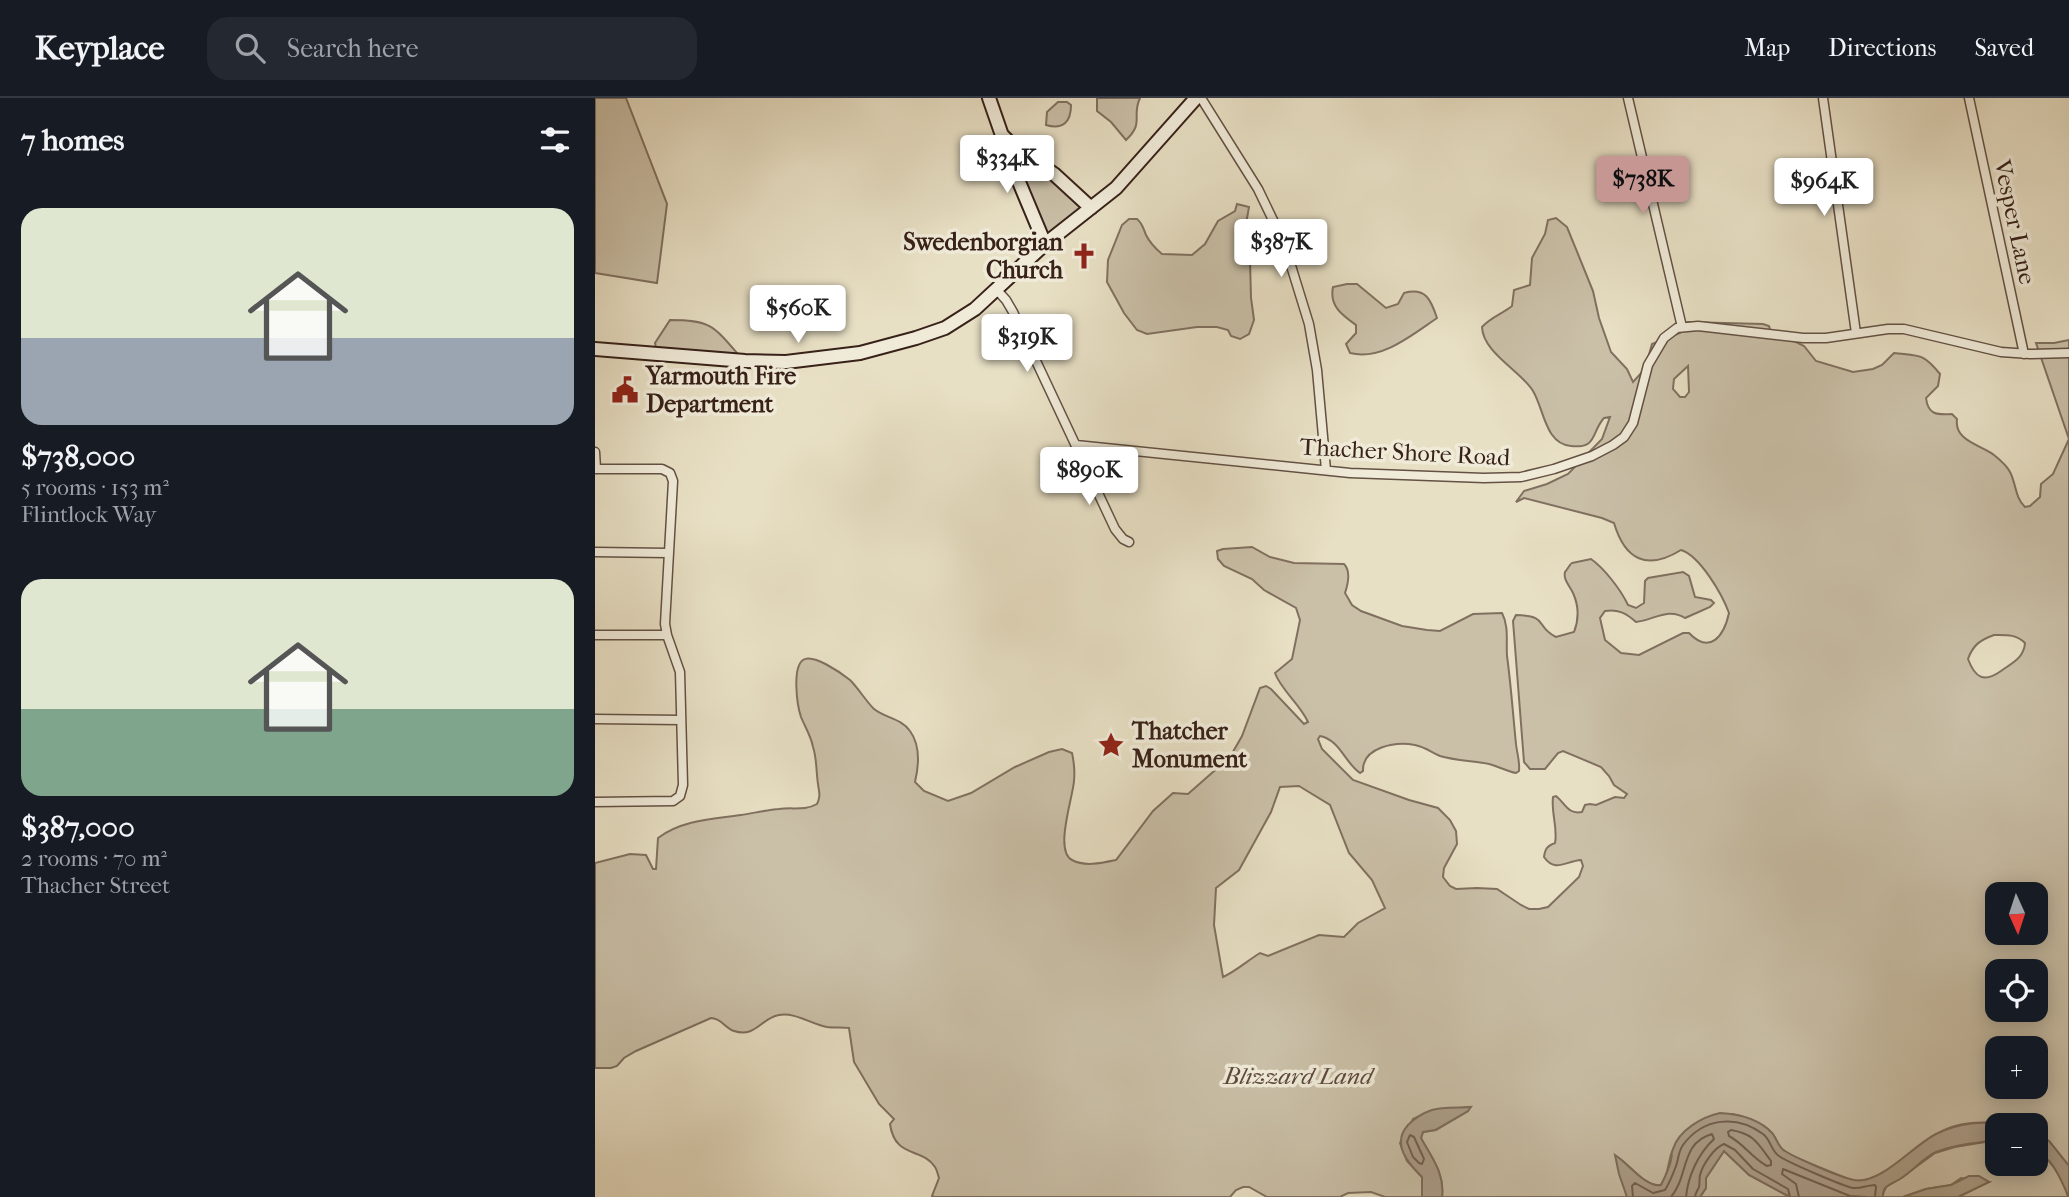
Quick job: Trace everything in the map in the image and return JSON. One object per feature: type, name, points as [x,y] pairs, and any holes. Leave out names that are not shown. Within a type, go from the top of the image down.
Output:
[{"type":"main road","points":[[989,98],[1014,170],[1045,244]]},
{"type":"main road","points":[[595,349],[773,362],[838,357],[888,346],[945,328],[969,314],[1045,244],[1131,173],[1199,98]]},
{"type":"main road","points":[[1001,133],[1010,143],[1054,174],[1091,208]]},
{"type":"street","points":[[1199,98],[1258,189],[1284,243],[1309,324],[1317,370],[1326,470]]},
{"type":"street","points":[[1628,98],[1682,327],[1724,328],[1793,338],[1826,338],[1888,329],[1910,330],[1987,349],[2024,354],[2069,352]]},
{"type":"street","points":[[1822,98],[1856,333]]},
{"type":"street","name":"Vesper Lane","points":[[1969,98],[2024,354]]},
{"type":"street","points":[[1014,170],[1033,160]]},
{"type":"street","points":[[996,289],[1013,312],[1115,529],[1129,542]]},
{"type":"street","name":"Thacher Shore Road","points":[[1076,445],[1363,474],[1484,478],[1535,474],[1592,456],[1613,445],[1628,432],[1635,417],[1648,365],[1664,338],[1682,327]]},
{"type":"street","points":[[595,452],[595,469],[656,469],[667,472],[673,481],[665,621],[680,672],[683,785],[678,798],[668,802],[595,802]]},
{"type":"street","points":[[595,552],[669,553]]},
{"type":"street","points":[[595,635],[667,635]]},
{"type":"street","points":[[595,719],[681,720]]},
{"type":"green space","points":[[595,98],[626,98],[667,204],[657,283],[595,273]]},
{"type":"green space","points":[[1097,98],[1140,98],[1135,129],[1126,140],[1111,122],[1097,111]]},
{"type":"green space","points":[[1058,102],[1071,105],[1068,120],[1057,126],[1046,125],[1047,112]]},
{"type":"green space","points":[[1037,165],[1082,208],[1050,234],[1045,233],[1021,178],[1024,170]]},
{"type":"green space","points":[[1237,204],[1249,207],[1245,230],[1254,320],[1249,334],[1240,339],[1231,336],[1228,330],[1217,327],[1147,334],[1137,330],[1107,282],[1108,260],[1122,225],[1129,219],[1137,219],[1149,241],[1162,254],[1192,255],[1205,244],[1218,221],[1235,211]]},
{"type":"green space","name":"Blizzard Land","points":[[1556,218],[1567,227],[1593,291],[1611,352],[1627,369],[1633,382],[1645,369],[1652,344],[1680,333],[1688,322],[1763,324],[1769,326],[1771,333],[1780,334],[1804,346],[1816,361],[1853,372],[1882,365],[1894,353],[1925,359],[1940,374],[1938,386],[1926,398],[1931,411],[1952,414],[1957,419],[1960,432],[1969,442],[2003,463],[2010,472],[2019,499],[2025,507],[2040,497],[2041,484],[2053,474],[2069,439],[2069,1166],[2048,1140],[2048,1113],[1985,1113],[1985,1123],[1955,1126],[1942,1131],[1881,1174],[1857,1181],[1786,1152],[1766,1128],[1732,1114],[1671,1154],[1661,1185],[1649,1183],[1616,1156],[1627,1197],[1442,1197],[1439,1173],[1421,1138],[1423,1132],[1436,1130],[1468,1111],[1469,1107],[1430,1111],[1413,1119],[1400,1143],[1407,1161],[1422,1177],[1422,1197],[1385,1197],[1371,1192],[1348,1193],[1340,1197],[1267,1197],[1249,1187],[1243,1187],[1230,1197],[934,1197],[932,1196],[939,1178],[936,1168],[930,1161],[897,1143],[890,1124],[894,1119],[879,1104],[854,1062],[849,1028],[821,1026],[797,1017],[779,1015],[753,1030],[742,1032],[731,1030],[711,1018],[636,1051],[617,1066],[595,1068],[595,863],[630,854],[646,855],[653,869],[656,869],[658,838],[677,827],[709,819],[817,804],[819,794],[815,756],[801,717],[797,696],[797,671],[803,660],[820,661],[834,669],[850,680],[874,709],[906,727],[914,737],[917,749],[915,782],[924,791],[948,801],[971,793],[1015,767],[1049,752],[1062,749],[1072,753],[1074,781],[1064,835],[1065,846],[1067,855],[1072,860],[1082,863],[1116,860],[1153,811],[1173,793],[1188,794],[1230,757],[1242,736],[1260,688],[1266,686],[1271,689],[1304,724],[1308,722],[1275,673],[1292,659],[1300,620],[1296,608],[1264,590],[1252,579],[1224,566],[1218,559],[1217,551],[1223,549],[1252,547],[1270,557],[1294,563],[1344,564],[1348,574],[1345,593],[1352,605],[1402,626],[1440,631],[1473,614],[1502,613],[1506,628],[1519,771],[1516,773],[1488,764],[1440,756],[1419,746],[1399,744],[1374,751],[1368,756],[1360,773],[1333,742],[1320,736],[1318,739],[1322,749],[1353,780],[1438,808],[1450,820],[1456,831],[1457,844],[1444,868],[1443,877],[1450,886],[1456,889],[1497,889],[1529,909],[1548,907],[1579,877],[1583,866],[1581,860],[1557,865],[1548,862],[1544,857],[1547,848],[1555,843],[1553,797],[1556,796],[1573,812],[1582,812],[1585,805],[1596,805],[1615,797],[1624,798],[1627,794],[1614,785],[1601,767],[1563,751],[1558,753],[1545,769],[1530,769],[1524,762],[1513,621],[1516,615],[1533,617],[1556,637],[1574,632],[1577,608],[1565,572],[1572,563],[1591,559],[1612,580],[1628,605],[1636,608],[1644,603],[1645,581],[1648,578],[1683,572],[1689,576],[1695,597],[1714,603],[1685,618],[1667,614],[1636,622],[1622,612],[1605,611],[1600,618],[1605,640],[1621,653],[1639,655],[1683,633],[1689,633],[1703,642],[1710,642],[1724,629],[1729,613],[1709,577],[1696,560],[1681,550],[1658,560],[1639,558],[1624,546],[1614,523],[1524,498],[1516,502],[1524,491],[1568,474],[1602,439],[1610,417],[1604,418],[1586,445],[1562,444],[1550,432],[1533,391],[1495,353],[1484,336],[1482,327],[1512,306],[1514,290],[1530,285],[1532,258],[1545,234],[1548,220]],"holes":[[[1688,366],[1689,392],[1685,397],[1680,397],[1673,389],[1674,379]],[[1994,635],[2007,635],[2022,640],[2025,643],[2024,648],[2017,660],[2001,671],[1990,677],[1981,677],[1974,671],[1968,659],[1978,644]],[[1299,786],[1330,805],[1349,853],[1372,880],[1385,908],[1358,923],[1344,937],[1319,935],[1268,956],[1260,953],[1223,977],[1214,925],[1216,888],[1239,870],[1271,812],[1280,787]]]},
{"type":"green space","points":[[1357,284],[1386,308],[1398,304],[1404,293],[1418,292],[1427,296],[1437,318],[1407,339],[1385,350],[1350,353],[1346,344],[1356,333],[1356,325],[1338,309],[1332,294],[1333,287]]},
{"type":"green space","points":[[670,320],[694,321],[709,326],[722,336],[736,355],[656,348],[655,343]]},
{"type":"green space","points":[[2069,340],[2069,439],[2036,343]]},
{"type":"green space","points":[[1985,1142],[1985,1176],[2048,1176],[2048,1160],[2056,1170],[2068,1197],[1958,1197],[1989,1182],[1961,1178],[1951,1185],[1926,1189],[1903,1197],[1883,1197],[1886,1187],[1935,1153]]},
{"type":"green space","points":[[1724,1151],[1749,1175],[1790,1197],[1700,1197],[1706,1188],[1706,1178]]},
{"type":"water","points":[[1471,1107],[1435,1130],[1423,1132],[1421,1138],[1442,1181],[1442,1197],[1422,1197],[1422,1177],[1403,1153],[1403,1132],[1422,1114],[1432,1110]]},
{"type":"water","points":[[1720,1113],[1755,1121],[1773,1134],[1785,1151],[1839,1176],[1854,1180],[1875,1177],[1936,1134],[1953,1127],[1985,1123],[1985,1142],[1958,1145],[1931,1155],[1886,1187],[1883,1197],[1790,1197],[1749,1175],[1724,1151],[1706,1178],[1706,1188],[1700,1197],[1627,1197],[1615,1155],[1649,1183],[1661,1185],[1680,1136],[1706,1118]]},
{"type":"water","points":[[2048,1140],[2069,1166],[2069,1197],[2060,1177],[2048,1161]]},
{"type":"water","points":[[1969,1176],[1979,1176],[1989,1182],[1958,1197],[1903,1197],[1926,1189],[1951,1185]]},
{"type":"place","name":"Swedenborgian Church","points":[[1084,256]]},
{"type":"place","name":"Yarmouth Fire Department","points":[[625,390]]},
{"type":"place","name":"Thatcher Monument","points":[[1111,745]]}]
